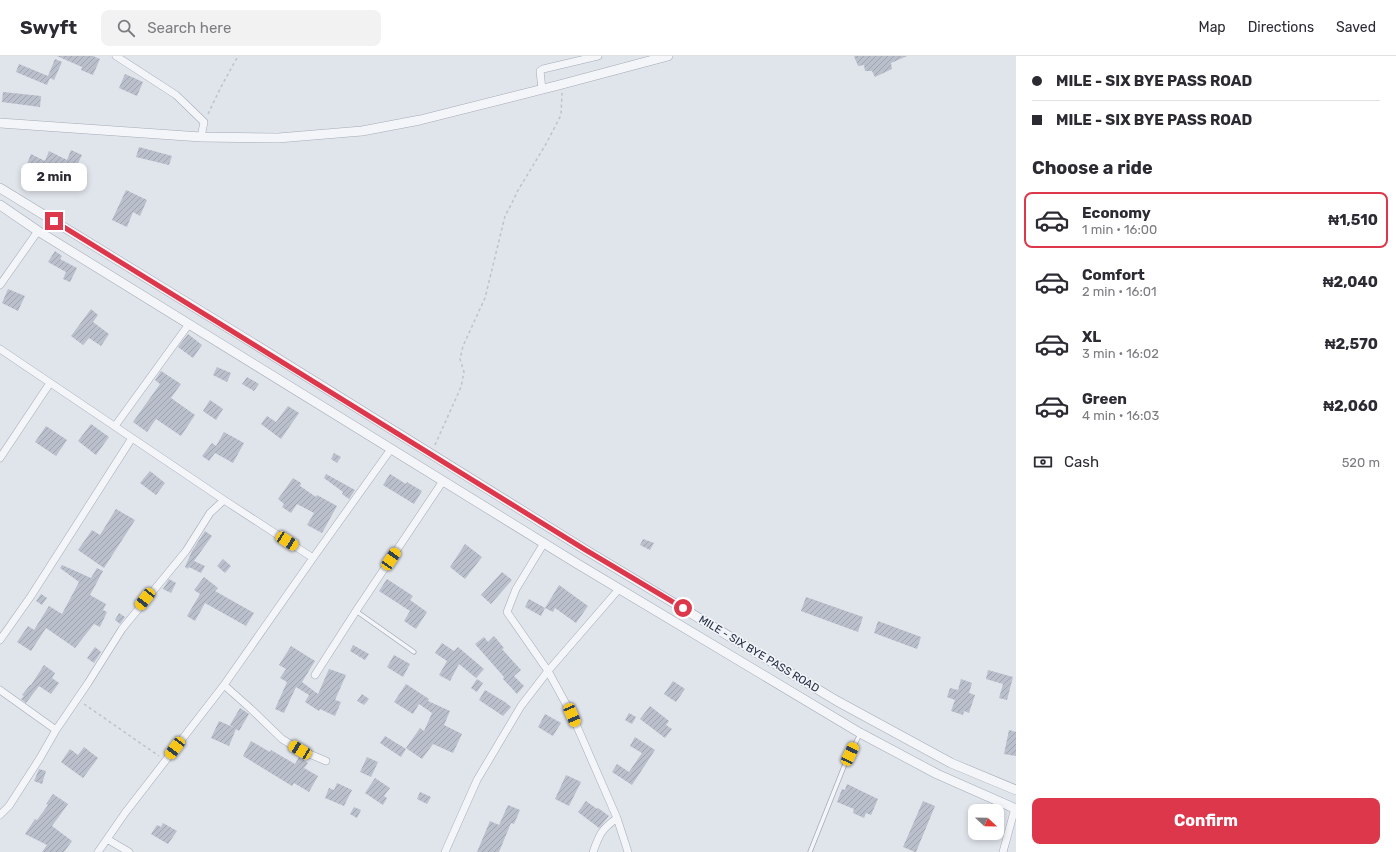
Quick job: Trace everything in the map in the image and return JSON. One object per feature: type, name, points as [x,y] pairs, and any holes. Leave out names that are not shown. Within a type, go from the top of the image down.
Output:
[{"type":"street","points":[[116,56],[176,95],[204,122],[201,137]]},
{"type":"street","points":[[542,88],[540,71],[543,69],[598,56]]},
{"type":"street","points":[[0,124],[201,137],[278,138],[362,131],[420,120],[668,56]]},
{"type":"street","name":"MILE - SIX BYE PASS ROAD","points":[[0,188],[584,549],[837,701],[951,763],[1016,790]]},
{"type":"street","points":[[0,205],[38,231],[618,589],[860,733],[937,774],[1016,808],[1003,852]]},
{"type":"street","points":[[0,285],[38,231]]},
{"type":"street","points":[[115,426],[189,324]]},
{"type":"street","points":[[0,349],[313,558]]},
{"type":"street","points":[[0,458],[50,383]]},
{"type":"street","points":[[0,640],[31,596],[132,438]]},
{"type":"street","points":[[98,852],[125,813],[224,685],[391,449]]},
{"type":"street","points":[[315,675],[443,481]]},
{"type":"street","points":[[0,815],[9,806],[56,730],[122,629],[186,551],[210,513],[224,500]]},
{"type":"street","points":[[544,543],[516,589],[507,612],[548,671],[572,715],[617,818],[628,852]]},
{"type":"street","points":[[576,563],[584,549]]},
{"type":"street","points":[[445,852],[477,780],[521,706],[548,671],[618,589]]},
{"type":"street","points":[[224,685],[252,709],[282,739],[300,750],[326,761]]},
{"type":"street","points":[[0,690],[56,730]]},
{"type":"street","points":[[593,852],[599,836],[604,828],[617,818]]},
{"type":"street","points":[[107,839],[129,852]]},
{"type":"lane","points":[[356,611],[414,652]]},
{"type":"lane","points":[[810,852],[845,764],[860,733]]},
{"type":"path","points":[[204,122],[238,56]]},
{"type":"path","points":[[431,454],[461,387],[464,372],[460,359],[463,346],[485,298],[505,216],[516,192],[546,144],[561,115],[562,96],[559,85]]},
{"type":"path","points":[[77,699],[166,761]]},
{"type":"building","points":[[57,56],[93,56],[100,59],[93,75],[81,70],[82,67]]},
{"type":"building","points":[[854,56],[907,56],[891,63],[892,69],[875,77],[872,71],[865,71],[864,65],[858,66]]},
{"type":"building","points":[[55,59],[62,62],[54,80],[50,78],[47,85],[16,72],[19,64],[48,76]]},
{"type":"building","points":[[125,74],[143,82],[137,96],[119,88]]},
{"type":"building","points":[[3,92],[41,96],[40,107],[2,102]]},
{"type":"building","points":[[139,147],[172,156],[169,165],[136,157]]},
{"type":"building","points":[[71,150],[82,155],[74,172],[54,163],[45,182],[36,178],[38,175],[25,169],[31,154],[45,161],[49,151],[67,160]]},
{"type":"building","points":[[126,190],[147,200],[140,216],[133,212],[127,227],[112,220]]},
{"type":"building","points":[[55,251],[62,256],[60,259],[77,268],[70,282],[63,279],[66,272],[48,262]]},
{"type":"building","points":[[8,289],[25,296],[18,311],[2,303]]},
{"type":"building","points":[[91,309],[98,315],[93,322],[109,334],[101,346],[89,338],[83,345],[71,336]]},
{"type":"building","points":[[188,334],[202,345],[193,358],[178,347]]},
{"type":"building","points":[[217,367],[231,373],[227,382],[213,375]]},
{"type":"building","points":[[161,371],[181,384],[171,398],[195,415],[181,436],[156,419],[147,432],[133,422],[160,384],[155,380]]},
{"type":"building","points":[[247,377],[259,384],[254,391],[242,384]]},
{"type":"building","points":[[210,400],[223,409],[216,420],[203,411]]},
{"type":"building","points":[[288,406],[299,413],[281,439],[261,424],[267,416],[276,422]]},
{"type":"building","points":[[91,424],[109,437],[96,455],[78,441]]},
{"type":"building","points":[[46,426],[67,440],[56,456],[35,442]]},
{"type":"building","points":[[224,432],[244,443],[233,463],[215,453],[209,461],[202,456],[212,443],[216,446]]},
{"type":"building","points":[[334,453],[341,457],[337,463],[331,459]]},
{"type":"building","points":[[150,471],[165,483],[156,495],[140,483]]},
{"type":"building","points":[[326,474],[355,490],[349,499],[342,494],[343,492],[324,478]]},
{"type":"building","points":[[390,474],[406,484],[407,482],[422,491],[414,504],[383,485]]},
{"type":"building","points":[[293,478],[301,483],[300,486],[316,497],[317,495],[337,506],[322,533],[307,525],[314,513],[297,504],[291,513],[282,507],[284,504],[278,499]]},
{"type":"building","points":[[116,509],[135,520],[104,568],[78,550],[92,530],[100,535]]},
{"type":"building","points":[[205,531],[212,536],[194,561],[205,566],[201,573],[189,567],[188,569],[185,567],[192,551]]},
{"type":"building","points":[[643,539],[654,543],[650,550],[640,545]]},
{"type":"building","points":[[465,544],[482,557],[465,579],[450,567]]},
{"type":"building","points":[[223,559],[231,566],[225,573],[217,566]]},
{"type":"building","points":[[62,565],[91,578],[97,568],[103,571],[90,595],[106,604],[103,610],[107,612],[100,627],[94,624],[75,648],[46,628],[31,651],[17,642],[28,626],[34,630],[49,606],[62,614],[79,582],[60,568]]},
{"type":"building","points":[[502,572],[512,580],[491,604],[481,595]]},
{"type":"building","points":[[204,577],[218,588],[215,591],[254,613],[246,626],[205,603],[195,621],[187,616],[200,594],[194,590]]},
{"type":"building","points":[[169,579],[176,583],[171,593],[163,589]]},
{"type":"building","points":[[387,579],[413,596],[410,600],[427,612],[416,629],[404,621],[410,611],[379,591]]},
{"type":"building","points":[[559,585],[588,606],[576,623],[555,608],[553,612],[545,608]]},
{"type":"building","points":[[41,594],[47,598],[42,605],[36,601]]},
{"type":"building","points":[[806,597],[863,617],[858,632],[801,611]]},
{"type":"building","points":[[529,599],[545,608],[541,616],[525,607]]},
{"type":"building","points":[[119,613],[125,617],[120,624],[115,620]]},
{"type":"building","points":[[878,621],[921,637],[917,649],[874,633]]},
{"type":"building","points":[[494,636],[504,648],[502,649],[521,670],[514,676],[524,686],[517,694],[475,644],[484,637],[488,642]]},
{"type":"building","points":[[442,643],[454,651],[458,647],[484,669],[476,678],[459,664],[450,681],[439,675],[447,661],[435,653]]},
{"type":"building","points":[[353,645],[369,654],[365,660],[350,651]]},
{"type":"building","points":[[291,646],[315,661],[302,682],[318,694],[329,669],[346,675],[335,700],[341,702],[335,716],[320,709],[319,711],[305,702],[309,695],[296,687],[284,713],[275,709],[287,682],[280,678],[286,669],[279,665]]},
{"type":"building","points":[[95,647],[101,652],[94,663],[87,658]]},
{"type":"building","points":[[394,655],[410,664],[403,677],[387,667]]},
{"type":"building","points":[[44,665],[55,673],[52,678],[59,683],[51,694],[39,686],[26,703],[21,699],[24,696],[22,695],[31,685]]},
{"type":"building","points":[[988,670],[1013,677],[1007,700],[999,698],[1003,684],[986,679]]},
{"type":"building","points":[[477,679],[483,683],[477,692],[471,688]]},
{"type":"building","points":[[961,679],[972,683],[969,693],[975,695],[969,713],[964,711],[963,715],[951,711],[955,700],[947,697],[950,688],[958,690]]},
{"type":"building","points":[[673,681],[685,689],[676,702],[664,694]]},
{"type":"building","points":[[406,684],[429,699],[428,701],[450,711],[444,725],[462,734],[453,753],[433,744],[422,759],[406,748],[420,728],[424,731],[432,713],[419,704],[413,714],[394,702]]},
{"type":"building","points":[[485,690],[511,707],[503,716],[479,700]]},
{"type":"building","points":[[362,694],[369,699],[364,705],[357,701]]},
{"type":"building","points":[[650,706],[669,721],[666,725],[672,729],[665,738],[640,719]]},
{"type":"building","points":[[240,708],[249,714],[239,731],[236,729],[229,746],[211,738],[219,721],[235,728],[230,725]]},
{"type":"building","points":[[629,713],[636,717],[632,724],[625,720]]},
{"type":"building","points":[[545,714],[561,723],[553,736],[538,727]]},
{"type":"building","points":[[1009,730],[1016,732],[1016,756],[1004,754]]},
{"type":"building","points":[[385,736],[406,749],[401,757],[380,743]]},
{"type":"building","points":[[635,737],[655,750],[632,785],[612,772],[617,764],[629,772],[642,753],[630,746]]},
{"type":"building","points":[[251,741],[270,752],[271,750],[295,764],[299,757],[308,763],[304,768],[318,776],[309,792],[294,783],[292,786],[243,756]]},
{"type":"building","points":[[84,747],[98,758],[83,778],[61,762],[70,749],[78,755]]},
{"type":"building","points":[[367,757],[378,762],[371,777],[360,772]]},
{"type":"building","points":[[39,769],[46,771],[42,784],[34,781]]},
{"type":"building","points":[[566,775],[581,782],[569,806],[555,799]]},
{"type":"building","points":[[375,778],[390,788],[384,796],[387,798],[383,805],[365,793]]},
{"type":"building","points":[[337,783],[352,790],[344,806],[325,798],[329,788],[334,790]]},
{"type":"building","points":[[847,784],[878,799],[871,815],[866,813],[864,818],[853,813],[854,809],[837,802],[842,789],[845,790]]},
{"type":"building","points":[[420,792],[431,797],[427,804],[417,799]]},
{"type":"building","points":[[53,794],[68,804],[52,826],[72,841],[64,852],[42,852],[47,845],[25,834],[35,819],[37,820],[48,805],[46,804]]},
{"type":"building","points":[[586,801],[609,816],[599,828],[578,812]]},
{"type":"building","points":[[923,801],[935,806],[915,852],[903,847]]},
{"type":"building","points":[[508,805],[520,810],[514,824],[511,823],[499,852],[477,852],[490,821],[499,825]]},
{"type":"building","points":[[354,807],[361,810],[357,818],[350,814]]},
{"type":"building","points":[[163,823],[177,831],[168,844],[151,834],[157,825],[161,827]]},
{"type":"route","points":[[54,221],[584,549],[683,608]]}]
